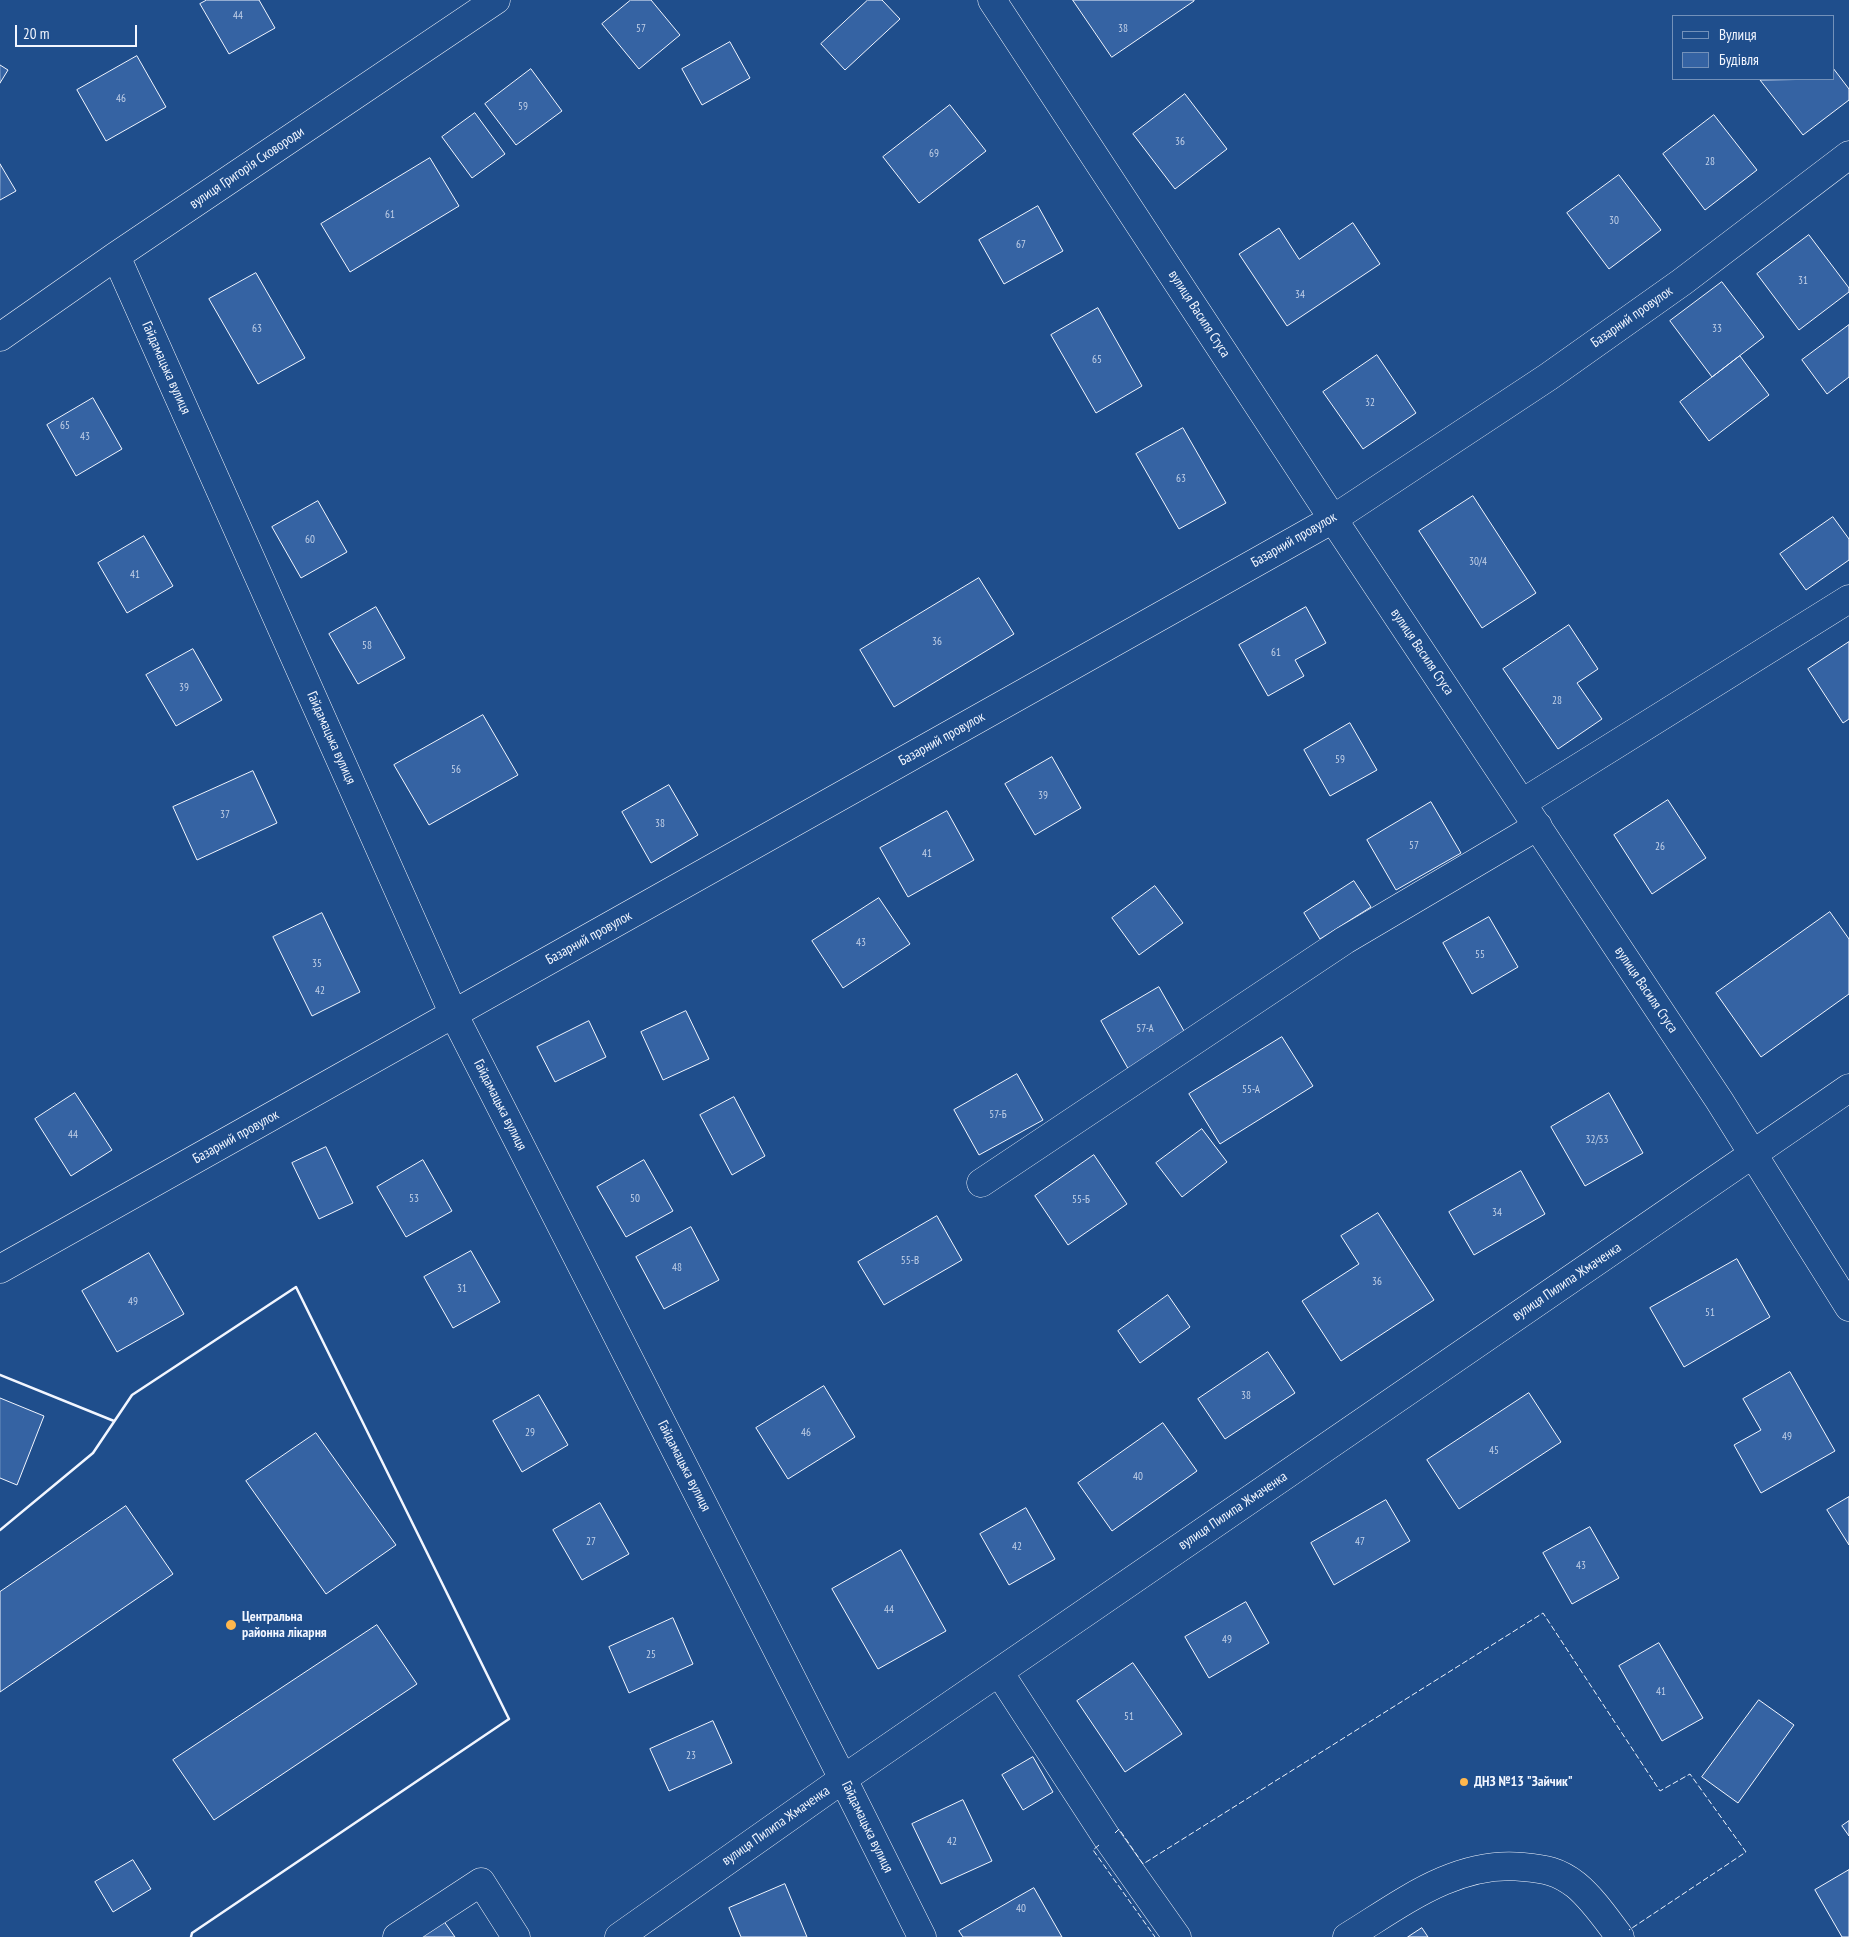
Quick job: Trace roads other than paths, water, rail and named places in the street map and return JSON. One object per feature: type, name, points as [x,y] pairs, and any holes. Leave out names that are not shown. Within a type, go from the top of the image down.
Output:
[{"type":"street","name":"вулиця Григорія Сковороди","points":[[0,337],[116,256],[496,0]]},
{"type":"street","name":"вулиця Василя Стуса","points":[[992,0],[1333,518],[1720,1100],[1849,1306]]},
{"type":"street","name":"Базарний провулок","points":[[0,1269],[1333,518],[1548,377],[1682,282],[1849,155]]},
{"type":"street","name":"Гайдамацька вулиця","points":[[116,256],[454,1014],[922,1937]]},
{"type":"street","points":[[1522,803],[1849,599]]},
{"type":"street","points":[[981,1183],[1345,940],[1538,826]]},
{"type":"street","name":"вулиця Пилипа Жмаченка","points":[[619,1937],[843,1779],[1849,1088]]},
{"type":"street","points":[[999,1672],[1107,1838],[1177,1937]]},
{"type":"street","points":[[1347,1937],[1432,1885],[1468,1871],[1511,1865],[1548,1869],[1576,1885],[1620,1937]]},
{"type":"street","points":[[397,1937],[481,1882],[516,1937]]},
{"type":"place","name":"Центральна районна лікарня","points":[[231,1625]]},
{"type":"place","name":"ДНЗ №13 \"Зайчик\"","points":[[1464,1782]]}]
